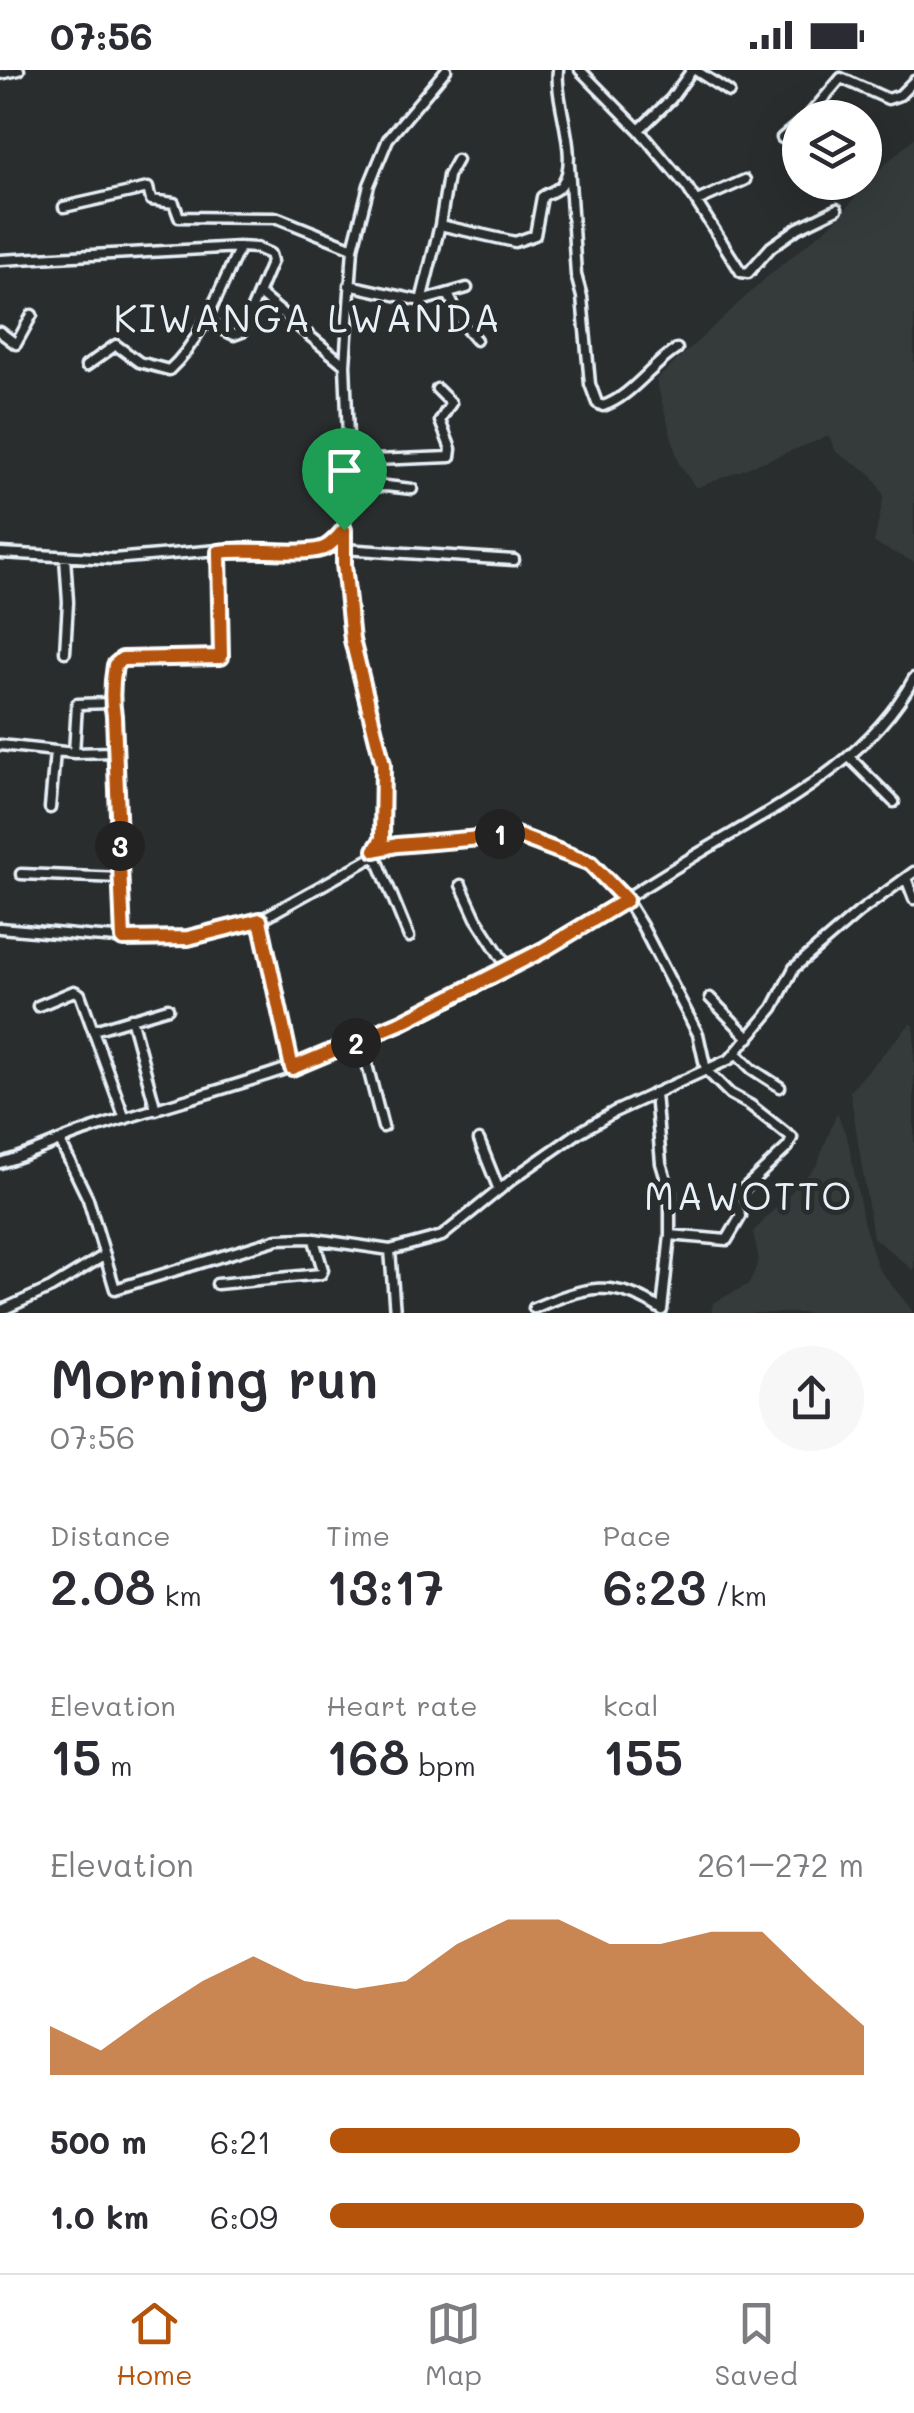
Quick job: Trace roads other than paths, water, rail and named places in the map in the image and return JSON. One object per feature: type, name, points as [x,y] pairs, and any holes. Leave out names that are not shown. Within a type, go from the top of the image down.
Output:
[{"type":"street","points":[[0,74],[19,70]]},
{"type":"street","points":[[374,854],[382,839],[383,764],[352,640],[343,549],[349,488],[345,364],[353,248],[369,185],[388,139],[446,70]]},
{"type":"street","points":[[558,70],[576,275],[582,297],[590,384],[597,403],[603,406],[619,399],[652,366],[677,349]]},
{"type":"street","points":[[580,70],[639,130],[697,201],[722,245],[745,273],[767,250],[798,228],[838,210]]},
{"type":"street","points":[[639,130],[671,99],[693,70],[730,92]]},
{"type":"street","points":[[822,100],[841,78],[888,100],[900,95],[914,81]]},
{"type":"street","points":[[421,301],[448,176],[458,160]]},
{"type":"street","points":[[440,224],[515,242],[528,239],[537,231],[542,197],[560,188],[569,165]]},
{"type":"street","points":[[697,201],[745,180]]},
{"type":"street","points":[[64,208],[148,188],[151,200],[174,203],[179,216],[278,218],[353,248]]},
{"type":"street","points":[[0,260],[240,246],[272,256],[260,294],[238,334],[204,321]]},
{"type":"street","points":[[86,366],[116,345],[139,362],[170,370],[204,321],[240,246]]},
{"type":"street","points":[[350,285],[421,301],[467,288]]},
{"type":"street","points":[[260,294],[345,364]]},
{"type":"street","points":[[449,296],[476,340]]},
{"type":"street","points":[[0,332],[16,344],[32,315]]},
{"type":"street","points":[[349,461],[450,457],[440,421],[451,403],[437,389]]},
{"type":"street","points":[[349,488],[412,489]]},
{"type":"street","points":[[0,553],[113,558],[242,548],[315,551],[329,545],[344,530]]},
{"type":"street","points":[[343,549],[514,560]]},
{"type":"street","points":[[123,939],[114,716],[110,703],[115,665],[122,659],[221,657],[219,552]]},
{"type":"street","points":[[65,557],[65,652]]},
{"type":"street","points":[[0,1163],[125,1118],[292,1068],[361,1041],[508,968],[788,801],[849,756],[890,714],[914,678]]},
{"type":"street","points":[[74,753],[77,704],[110,703]]},
{"type":"street","points":[[0,746],[74,753],[114,752]]},
{"type":"street","points":[[50,808],[55,752]]},
{"type":"street","points":[[849,756],[894,802]]},
{"type":"street","points":[[0,928],[123,939],[188,938],[260,920],[374,854],[397,845],[516,835],[590,863],[626,900],[698,1034],[706,1070],[730,1094],[791,1136],[791,1143],[734,1198],[741,1216],[727,1240],[670,1235]]},
{"type":"street","points":[[374,854],[409,937]]},
{"type":"street","points":[[21,874],[121,878]]},
{"type":"street","points":[[60,1141],[88,1199],[115,1289],[278,1240],[314,1240],[390,1250],[442,1236],[578,1133],[614,1112],[721,1064],[736,1053],[774,1008],[794,968],[859,912],[910,875],[914,899]]},
{"type":"street","points":[[461,885],[476,918],[508,968]]},
{"type":"street","points":[[260,920],[292,1068]]},
{"type":"street","points":[[38,1006],[77,992],[125,1118]]},
{"type":"street","points":[[710,998],[749,1038]]},
{"type":"street","points":[[94,1030],[168,1008]]},
{"type":"street","points":[[131,1018],[156,1110]]},
{"type":"street","points":[[361,1041],[383,1127]]},
{"type":"street","points":[[736,1053],[780,1088]]},
{"type":"street","points":[[534,1308],[572,1292],[595,1288],[624,1289],[663,1311],[670,1193],[660,1163],[656,1093]]},
{"type":"street","points":[[480,1140],[499,1190]]},
{"type":"street","points":[[217,1284],[321,1274],[314,1240]]},
{"type":"street","points":[[390,1250],[395,1313]]},
{"type":"street","points":[[0,1310],[51,1288],[105,1255]]},
{"type":"district","name":"KIWANGA LWANDA","points":[[308,319]]},
{"type":"district","name":"MAWOTTO","points":[[749,1197]]}]
